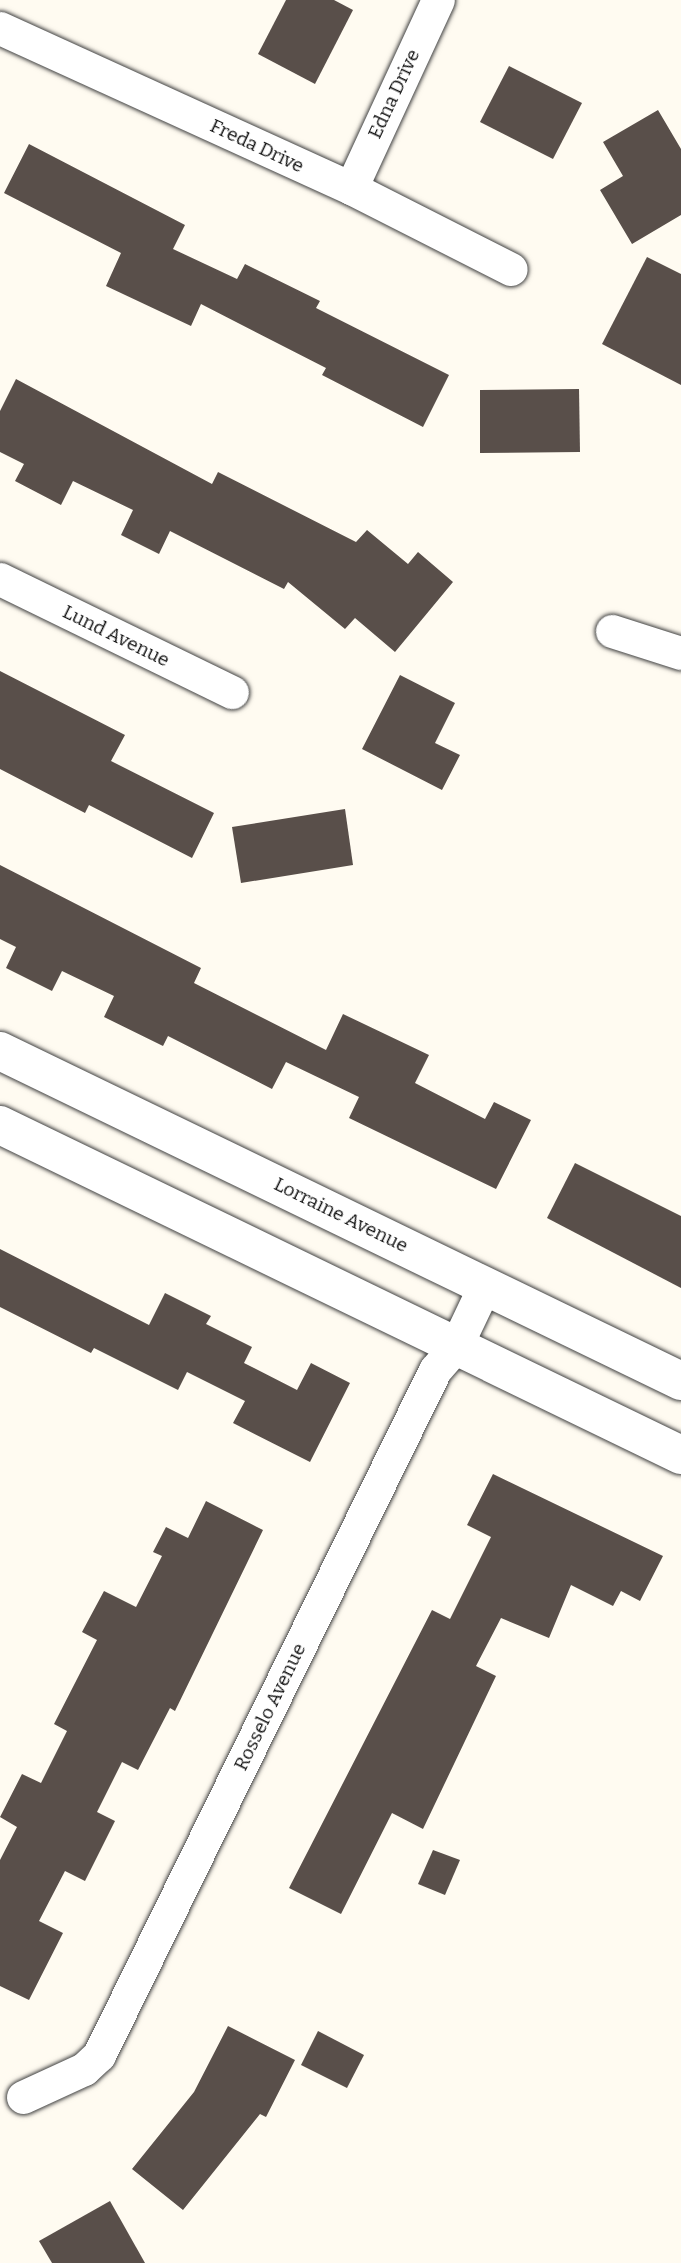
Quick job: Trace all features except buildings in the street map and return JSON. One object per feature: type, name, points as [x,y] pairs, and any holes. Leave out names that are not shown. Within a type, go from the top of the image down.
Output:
[{"type":"street","name":"Edna Drive","points":[[351,188],[438,0]]},
{"type":"street","name":"Freda Drive","points":[[0,29],[351,188],[511,269]]},
{"type":"street","name":"Lund Avenue","points":[[0,579],[232,692]]},
{"type":"street","points":[[612,631],[681,653]]},
{"type":"street","name":"Lorraine Avenue","points":[[0,1051],[681,1381]]},
{"type":"street","points":[[0,1125],[681,1455]]},
{"type":"street","name":"Rosselo Avenue","points":[[23,2097],[84,2069],[99,2055],[435,1370],[456,1346],[485,1285]]}]
